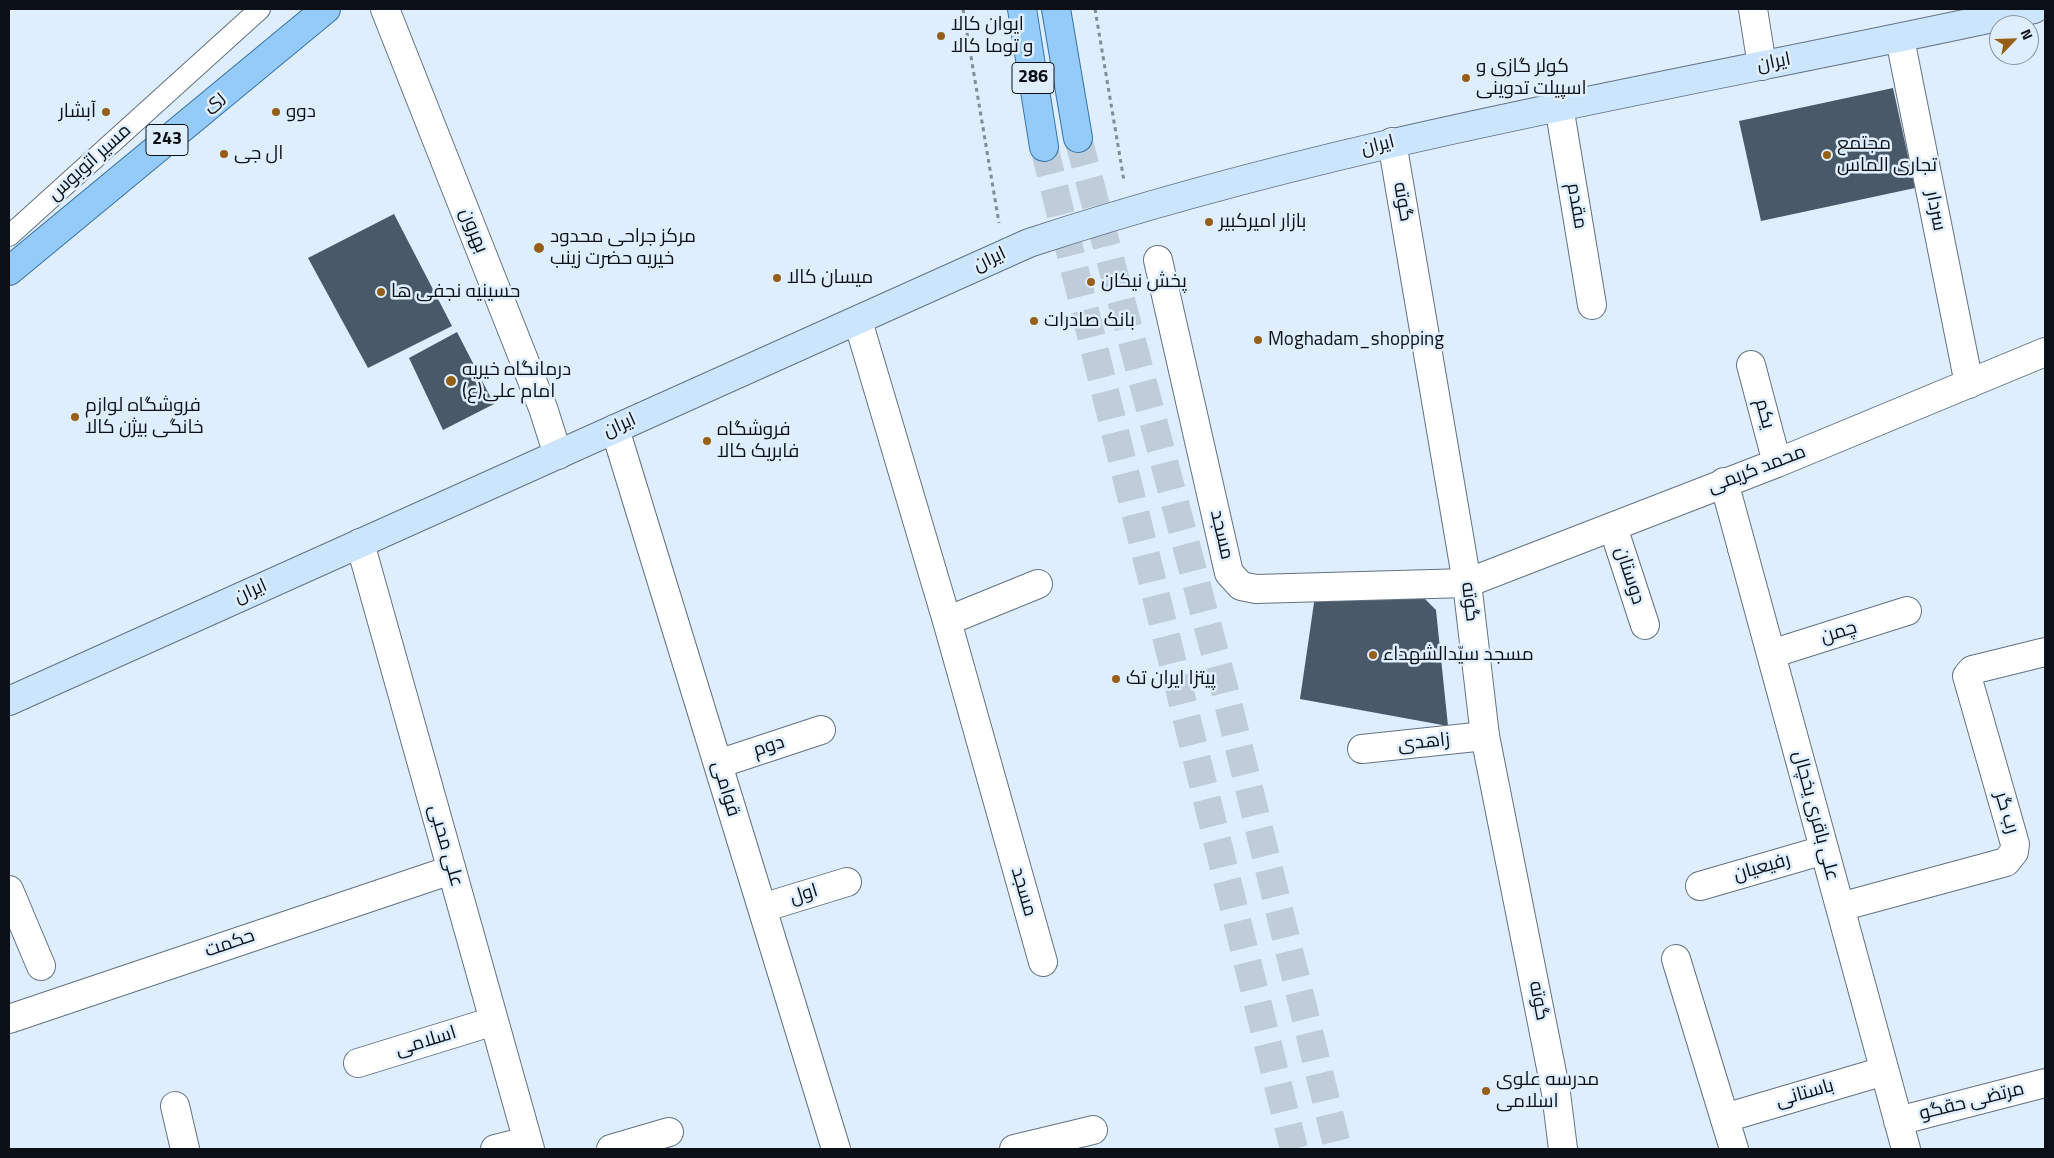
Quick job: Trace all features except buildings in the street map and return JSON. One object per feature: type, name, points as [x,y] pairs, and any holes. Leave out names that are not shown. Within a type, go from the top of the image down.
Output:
[{"type":"main road","name":"ری","points":[[9,271],[326,9]]},
{"type":"main road","name":"286","points":[[1022,9],[1044,147]]},
{"type":"main road","name":"286","points":[[1056,9],[1078,138]]},
{"type":"main road","name":"ایران","points":[[9,701],[1029,243],[1129,211],[1392,142],[1559,106],[1900,39],[2034,9]]},
{"type":"street","name":"بهرون","points":[[385,9],[543,408],[558,455]]},
{"type":"street","points":[[1753,9],[1762,66]]},
{"type":"street","name":"سردار","points":[[1900,39],[1969,384]]},
{"type":"street","name":"مقدم","points":[[1559,106],[1592,305]]},
{"type":"street","name":"گوته","points":[[1392,142],[1467,583],[1485,736],[1556,1093],[1563,1149]]},
{"type":"street","name":"مسجد","points":[[1158,260],[1229,573],[1241,586],[1256,589],[1467,583]]},
{"type":"street","name":"مسجد","points":[[858,321],[947,621],[1043,962]]},
{"type":"street","name":"محمد کریمی","points":[[1467,583],[1724,482],[1778,463],[2045,352]]},
{"type":"street","name":"یکم","points":[[1751,365],[1778,463]]},
{"type":"street","name":"قوامی","points":[[615,429],[836,1149]]},
{"type":"street","name":"علی باقری یخچال","points":[[1724,482],[1906,1149]]},
{"type":"street","name":"دوستان","points":[[1613,527],[1646,624]]},
{"type":"street","name":"علی محبی","points":[[360,543],[528,1145]]},
{"type":"street","points":[[947,621],[1038,584]]},
{"type":"street","name":"چمن","points":[[1771,654],[1907,611]]},
{"type":"street","name":"رب گر","points":[[1840,907],[2006,862],[2014,852],[2015,844],[1967,676],[1972,670],[2045,652]]},
{"type":"street","name":"دوم","points":[[718,764],[821,730]]},
{"type":"street","name":"زاهدی","points":[[1362,749],[1485,736]]},
{"type":"street","name":"رفیعیان","points":[[1700,886],[1824,850]]},
{"type":"street","name":"حکمت","points":[[9,1019],[451,870]]},
{"type":"street","name":"اول","points":[[762,908],[847,882]]},
{"type":"street","points":[[9,890],[41,966]]},
{"type":"street","points":[[1676,959],[1734,1149]]},
{"type":"street","name":"اسلامی","points":[[358,1064],[494,1021]]},
{"type":"street","name":"باستانی","points":[[1725,1118],[1884,1070]]},
{"type":"street","name":"مرتضی حقگو","points":[[1898,1121],[2045,1084]]},
{"type":"street","points":[[175,1106],[185,1149]]},
{"type":"street","points":[[1014,1149],[1094,1130]]},
{"type":"street","points":[[611,1149],[669,1132]]},
{"type":"street","points":[[495,1149],[528,1145]]},
{"type":"lane","name":"مسیر اتوبوس","points":[[9,236],[260,9]]},
{"type":"path","points":[[963,9],[1004,254]]},
{"type":"path","points":[[1095,9],[1129,211]]},
{"type":"tunnel","points":[[1078,138],[1226,695],[1338,1149]]},
{"type":"tunnel","points":[[1044,147],[1294,1149]]},
{"type":"place","name":"ایوان کالا و توما کالا","points":[[941,36]]},
{"type":"place","name":"کولر گازی و اسپیلت تدوینی","points":[[1466,78]]},
{"type":"place","name":"آبشار","points":[[106,112]]},
{"type":"place","name":"دوو","points":[[276,112]]},
{"type":"place","name":"ال جی","points":[[224,154]]},
{"type":"place","name":"مجتمع تجاری الماس","points":[[1827,155]]},
{"type":"place","name":"بازار امیرکبیر","points":[[1209,222]]},
{"type":"place","name":"مرکز جراحی محدود خیریه حضرت زینب","points":[[539,248]]},
{"type":"place","name":"میسان کالا","points":[[777,278]]},
{"type":"place","name":"پخش نیکان","points":[[1091,282]]},
{"type":"place","name":"حسینیه نجفی ها","points":[[381,292]]},
{"type":"place","name":"بانک صادرات","points":[[1034,321]]},
{"type":"place","name":"Moghadam_shopping","points":[[1258,340]]},
{"type":"place","name":"درمانگاه خیریه امام علی(ع)","points":[[451,381]]},
{"type":"place","name":"فروشگاه لوازم خانگی بیژن کالا","points":[[75,417]]},
{"type":"place","name":"فروشگاه فابریک کالا","points":[[707,441]]},
{"type":"place","name":"مسجد سیّدالشهداء","points":[[1373,655]]},
{"type":"place","name":"پیتزا ایران تک","points":[[1116,679]]},
{"type":"place","name":"مدرسه علوی اسلامی","points":[[1486,1091]]}]
